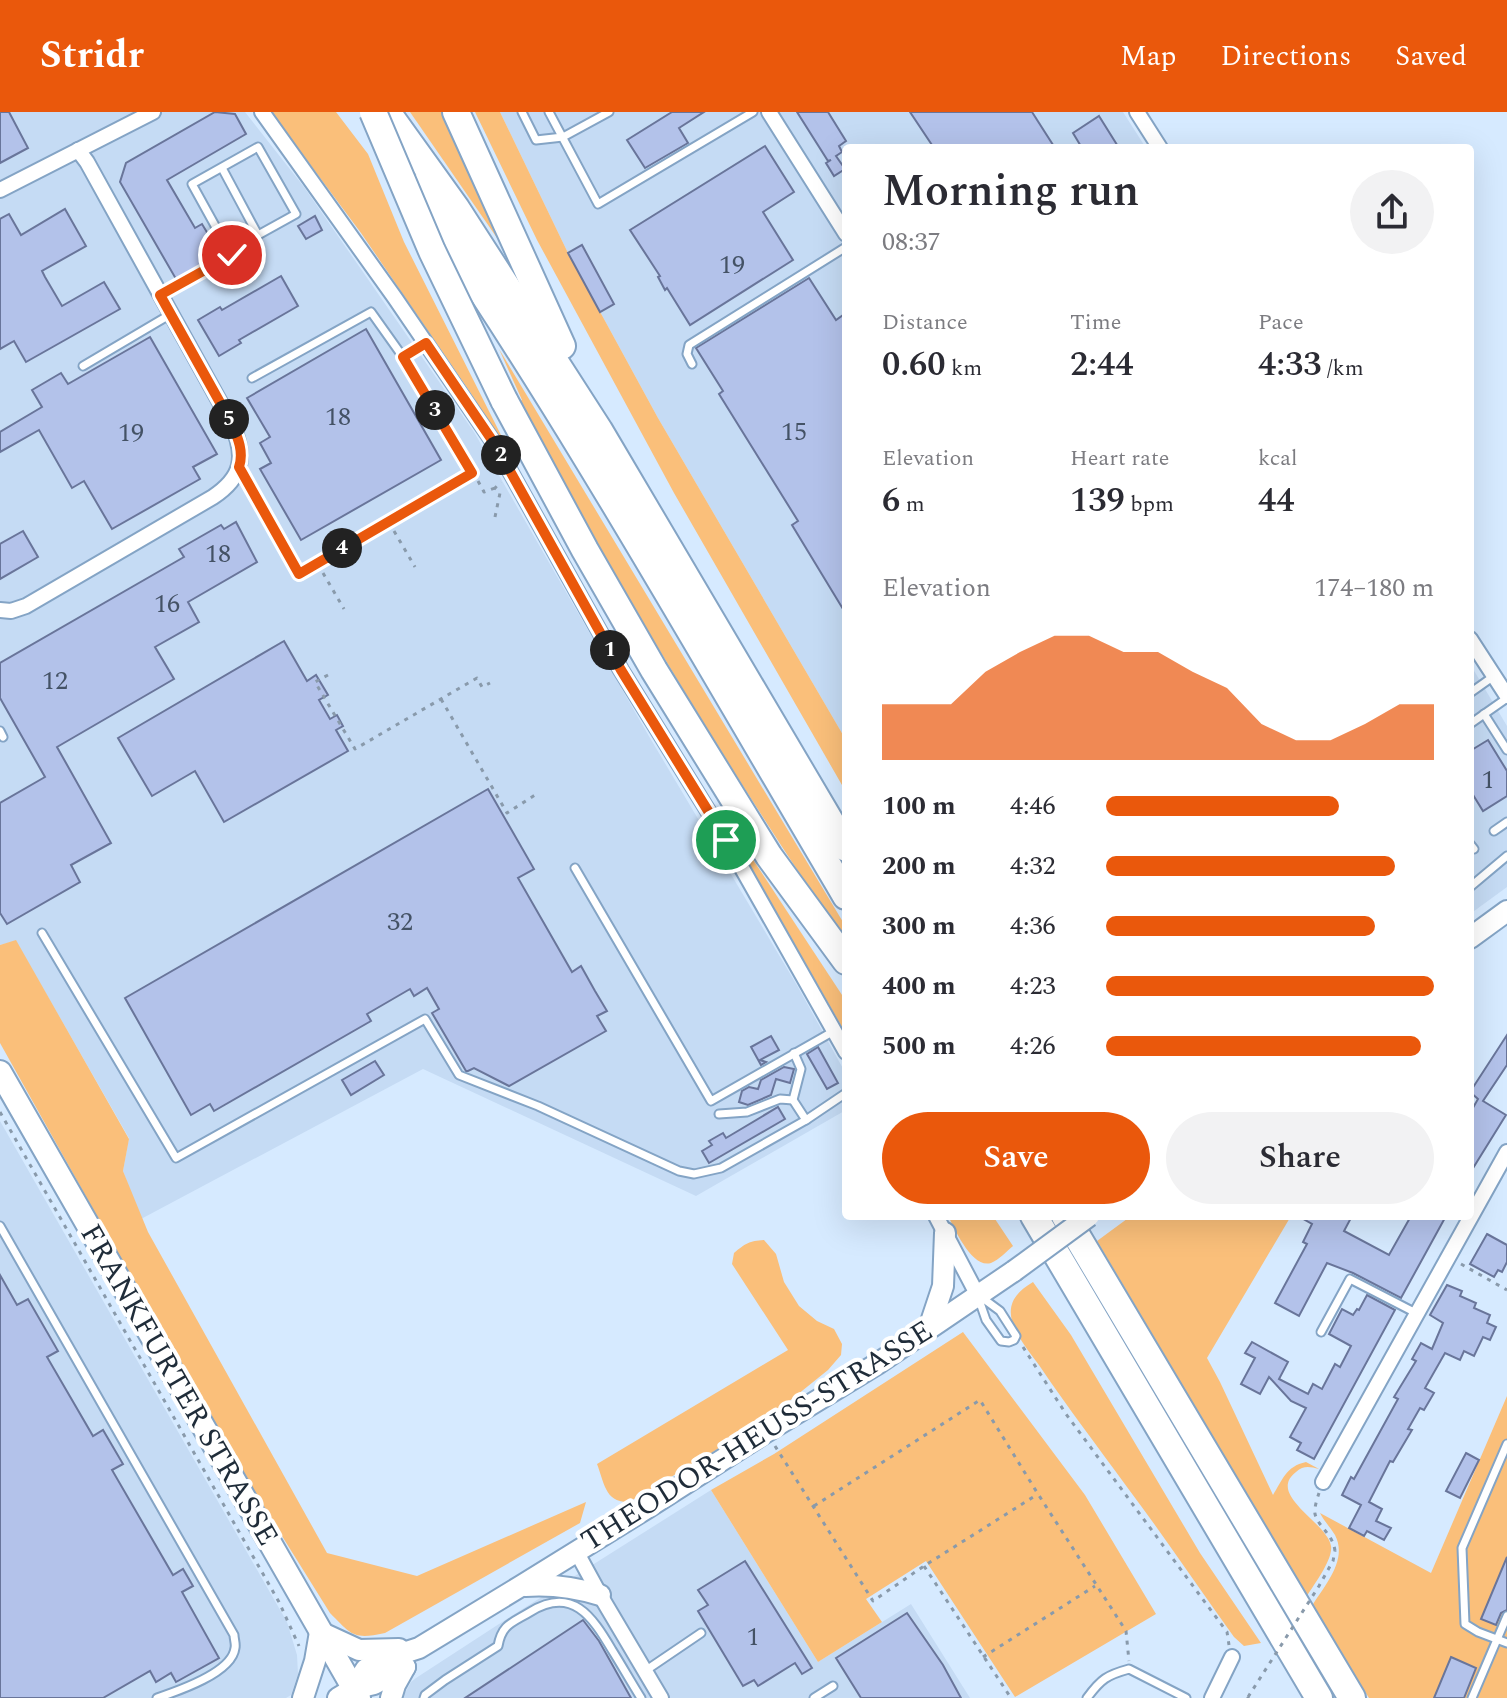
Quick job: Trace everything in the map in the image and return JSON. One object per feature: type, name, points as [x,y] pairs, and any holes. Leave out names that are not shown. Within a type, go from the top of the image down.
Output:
[{"type":"highway","points":[[359,112],[447,238],[546,391],[842,889]]},
{"type":"highway","points":[[373,112],[432,251],[504,400],[585,550],[654,670],[769,856],[842,956]]},
{"type":"highway","points":[[387,112],[456,208],[599,430],[842,841]]},
{"type":"highway","points":[[456,112],[599,430]]},
{"type":"highway","points":[[1036,1220],[1319,1698]]},
{"type":"highway","points":[[1067,1220],[1352,1698]]},
{"type":"main road","points":[[1474,935],[1507,911]]},
{"type":"main road","name":"FRANKFURTER STRASSE","points":[[0,1072],[320,1632],[350,1695]]},
{"type":"main road","name":"THEODOR-HEUSS-STRASSE","points":[[419,1648],[877,1364],[1084,1220]]},
{"type":"main road","points":[[929,1328],[943,1286],[941,1225]]},
{"type":"main road","points":[[521,1586],[570,1586],[600,1595]]},
{"type":"main road","points":[[303,1698],[313,1670],[320,1632],[359,1650],[419,1648]]},
{"type":"main road","points":[[391,1698],[405,1667],[419,1648]]},
{"type":"main road","points":[[350,1695],[366,1669],[419,1648]]},
{"type":"main road","points":[[350,1695],[405,1667]]},
{"type":"street","points":[[0,190],[153,112]]},
{"type":"street","points":[[262,112],[496,446],[621,670],[726,840],[842,1045]]},
{"type":"street","points":[[769,112],[842,228]]},
{"type":"street","points":[[1137,112],[1157,144]]},
{"type":"street","points":[[0,610],[11,611],[26,606],[213,497],[236,477],[241,460],[239,441],[232,424],[78,150]]},
{"type":"street","points":[[1474,645],[1507,697]]},
{"type":"street","points":[[1474,1212],[1507,1152]]},
{"type":"street","points":[[1323,1482],[1469,1220]]},
{"type":"street","points":[[941,1225],[977,1294]]},
{"type":"street","points":[[576,1551],[661,1698]]},
{"type":"street","points":[[1212,1698],[1232,1657]]},
{"type":"lane","points":[[522,112],[536,140],[563,137],[609,112]]},
{"type":"lane","points":[[549,112],[598,204],[753,112]]},
{"type":"lane","points":[[160,295],[232,255],[229,251],[192,184],[258,147],[296,214],[229,251]]},
{"type":"lane","points":[[222,168],[258,235]]},
{"type":"lane","points":[[692,364],[687,354],[689,345],[842,249]]},
{"type":"lane","points":[[239,467],[299,574],[472,473],[403,357],[371,312],[252,378]]},
{"type":"lane","points":[[83,366],[171,314]]},
{"type":"lane","points":[[403,357],[426,343]]},
{"type":"lane","points":[[1474,690],[1494,676]]},
{"type":"lane","points":[[1474,721],[1507,697]]},
{"type":"lane","points":[[1484,714],[1507,750]]},
{"type":"lane","points":[[1494,831],[1507,822]]},
{"type":"lane","points":[[1474,884],[1507,856]]},
{"type":"lane","points":[[575,868],[711,1101],[834,1031]]},
{"type":"lane","points":[[42,933],[176,1158],[425,1019],[459,1075],[538,1106],[679,1171],[694,1174],[721,1168],[842,1096]]},
{"type":"lane","points":[[794,1053],[801,1069],[793,1100],[806,1120]]},
{"type":"lane","points":[[719,1114],[747,1112],[780,1099],[793,1100]]},
{"type":"lane","points":[[0,1226],[234,1635],[235,1649],[228,1664],[187,1688],[157,1698]]},
{"type":"lane","points":[[1321,1332],[1350,1279],[1417,1314]]},
{"type":"lane","points":[[977,1294],[1000,1311],[1016,1336],[1014,1340],[1001,1341],[986,1320],[977,1294]]},
{"type":"lane","points":[[1507,1444],[1462,1548],[1465,1624],[1507,1643]]},
{"type":"lane","points":[[424,1698],[445,1680],[498,1646],[504,1627],[550,1602],[575,1606],[597,1623],[641,1698]]},
{"type":"lane","points":[[1472,1698],[1507,1616]]},
{"type":"lane","points":[[645,1671],[701,1633]]},
{"type":"lane","points":[[1087,1698],[1100,1681],[1113,1673],[1129,1669],[1186,1698]]},
{"type":"lane","points":[[814,1698],[833,1686]]},
{"type":"path","points":[[472,473],[484,492],[504,480]]},
{"type":"path","points":[[495,488],[500,493],[495,517]]},
{"type":"path","points":[[388,521],[415,567]]},
{"type":"path","points":[[316,563],[344,609]]},
{"type":"path","points":[[328,675],[315,682],[355,749],[477,678],[482,687],[490,683]]},
{"type":"path","points":[[441,699],[507,813],[535,795]]},
{"type":"path","points":[[0,1112],[279,1602],[297,1640],[304,1668],[313,1670]]},
{"type":"path","points":[[1449,1257],[1507,1290]]},
{"type":"path","points":[[1016,1336],[1066,1414],[1227,1632],[1232,1657]]},
{"type":"path","points":[[814,1506],[980,1400],[1126,1631],[1129,1669]]},
{"type":"path","points":[[766,1432],[873,1601],[1038,1494]]},
{"type":"path","points":[[1248,1698],[1333,1561],[1335,1551],[1332,1537],[1315,1512],[1323,1482]]},
{"type":"path","points":[[924,1566],[1011,1698]]},
{"type":"path","points":[[983,1657],[1096,1585]]},
{"type":"shaded area","points":[[0,112],[245,112],[304,187],[474,432],[842,1067],[842,1112],[696,1196],[423,1069],[141,1219],[123,1171],[129,1138],[16,941],[0,945]]},
{"type":"shaded area","points":[[271,112],[336,112],[368,154],[404,242],[506,445],[361,233]]},
{"type":"shaded area","points":[[410,112],[444,112],[515,264]]},
{"type":"shaded area","points":[[475,112],[500,112],[568,253],[658,418],[842,733],[842,785],[674,493],[537,240]]},
{"type":"shaded area","points":[[500,112],[1123,112],[1143,144],[842,144],[842,733],[658,418],[568,253]]},
{"type":"shaded area","points":[[499,349],[842,920],[842,937],[759,811],[635,608],[517,402],[522,400]]},
{"type":"shaded area","points":[[1474,671],[1507,726],[1507,887],[1474,911]]},
{"type":"shaded area","points":[[746,849],[842,995],[842,1027],[743,855]]},
{"type":"shaded area","points":[[16,940],[129,1139],[123,1171],[148,1232],[327,1553],[417,1576],[586,1502],[580,1523],[385,1633],[359,1636],[330,1613],[224,1443],[0,1043],[0,945]]},
{"type":"shaded area","points":[[0,1121],[287,1622],[297,1655],[298,1674],[291,1695],[286,1698],[0,1698]]},
{"type":"shaded area","points":[[950,1220],[996,1220],[1013,1246],[991,1263],[977,1260],[965,1247]]},
{"type":"shaded area","points":[[1126,1220],[1289,1220],[1207,1358],[1273,1495],[1285,1475],[1299,1464],[1306,1462],[1319,1469],[1302,1468],[1296,1472],[1289,1481],[1288,1490],[1331,1546],[1326,1565],[1307,1596],[1097,1241]]},
{"type":"shaded area","points":[[764,1240],[776,1254],[784,1282],[799,1306],[817,1321],[834,1329],[842,1344],[841,1355],[828,1370],[787,1403],[713,1452],[629,1502],[615,1499],[607,1490],[597,1464],[788,1350],[732,1264],[734,1253],[742,1247]]},
{"type":"shaded area","points":[[1033,1282],[1071,1335],[1200,1553],[1261,1643],[1244,1646],[1234,1637],[1021,1340],[1012,1321],[1012,1303],[1018,1293]]},
{"type":"shaded area","points":[[963,1332],[1085,1495],[1156,1614],[1015,1697],[926,1561],[866,1599],[882,1622],[818,1662],[711,1490],[774,1454]]},
{"type":"shaded area","points":[[1507,1396],[1507,1698],[1369,1698],[1312,1606],[1333,1572],[1339,1554],[1335,1535],[1320,1513],[1431,1573]]},
{"type":"shaded area","points":[[711,1490],[818,1662],[911,1604],[970,1698],[402,1698],[416,1678]]},
{"type":"building","points":[[0,112],[9,112],[28,148],[0,163]]},
{"type":"building","points":[[215,112],[235,114],[246,134],[167,180],[195,228],[202,224],[220,254],[176,279],[120,182],[126,163]]},
{"type":"building","points":[[672,112],[704,112],[679,128],[688,143],[645,168],[627,140]]},
{"type":"building","points":[[797,112],[828,112],[846,141],[839,146],[842,152],[836,156],[842,171],[834,176],[826,163],[831,160],[828,161]]},
{"type":"building","points":[[910,112],[1032,112],[1052,144],[931,144]]},
{"type":"building","points":[[1099,116],[1116,144],[1080,144],[1073,133]]},
{"type":"building","points":[[765,146],[794,192],[763,212],[793,260],[690,325],[667,288],[665,290],[660,276],[630,230]]},
{"type":"building","points":[[65,209],[86,246],[42,271],[45,277],[62,306],[104,282],[120,309],[26,362],[14,341],[0,349],[0,219],[9,214],[21,235]]},
{"type":"building","points":[[315,216],[322,230],[306,239],[298,226]]},
{"type":"building","points":[[582,245],[614,304],[600,312],[568,253]]},
{"type":"building","points":[[281,276],[298,306],[239,340],[241,343],[219,356],[198,320],[220,307],[222,310]]},
{"type":"building","points":[[809,278],[836,320],[842,316],[842,607],[792,525],[798,521],[719,394],[723,391],[696,348]]},
{"type":"building","points":[[366,329],[441,460],[301,540],[260,469],[271,463],[260,443],[270,437],[247,398]]},
{"type":"building","points":[[150,337],[217,454],[193,467],[200,479],[112,529],[84,481],[72,488],[39,430],[0,452],[0,432],[42,407],[32,390],[61,373],[68,384]]},
{"type":"building","points":[[236,522],[257,562],[188,602],[199,622],[155,647],[174,679],[57,747],[111,843],[71,865],[80,882],[7,924],[0,913],[0,803],[45,777],[0,698],[0,663],[184,557],[179,549],[221,525],[224,529]]},
{"type":"building","points":[[23,531],[38,557],[0,579],[0,544]]},
{"type":"building","points":[[284,641],[307,681],[316,675],[328,695],[319,700],[330,719],[337,715],[343,726],[336,730],[348,751],[224,822],[195,771],[152,796],[118,738]]},
{"type":"building","points":[[1488,740],[1507,771],[1507,796],[1483,811],[1474,796],[1474,749]]},
{"type":"building","points":[[488,789],[534,869],[518,878],[572,972],[581,966],[607,1011],[597,1016],[606,1031],[509,1086],[474,1068],[466,1071],[432,1013],[439,1009],[427,988],[414,996],[410,989],[367,1014],[371,1021],[214,1111],[210,1104],[191,1115],[125,998]]},
{"type":"building","points":[[1507,1035],[1507,1065],[1483,1101],[1506,1115],[1474,1167],[1474,1106],[1478,1099],[1474,1096],[1474,1086]]},
{"type":"building","points":[[771,1036],[779,1050],[760,1060],[766,1062],[761,1065],[751,1047]]},
{"type":"building","points":[[818,1047],[838,1083],[827,1089],[807,1054]]},
{"type":"building","points":[[375,1061],[384,1075],[351,1095],[342,1080]]},
{"type":"building","points":[[784,1067],[794,1069],[790,1083],[776,1079],[771,1095],[748,1105],[739,1102],[742,1091],[749,1087],[758,1089],[761,1080]]},
{"type":"building","points":[[778,1107],[785,1119],[709,1163],[702,1151],[712,1145],[709,1141],[723,1133],[726,1138]]},
{"type":"building","points":[[1305,1220],[1350,1220],[1344,1231],[1389,1255],[1409,1220],[1444,1220],[1401,1298],[1327,1263],[1299,1316],[1275,1303],[1307,1244],[1303,1242],[1312,1224]]},
{"type":"building","points":[[1487,1234],[1507,1245],[1507,1262],[1502,1272],[1498,1270],[1494,1277],[1470,1264]]},
{"type":"building","points":[[0,1275],[17,1305],[28,1299],[58,1351],[47,1357],[93,1436],[103,1430],[123,1464],[112,1470],[173,1575],[183,1569],[193,1586],[182,1592],[219,1658],[176,1682],[171,1673],[156,1682],[150,1671],[103,1698],[0,1698]]},
{"type":"building","points":[[1447,1285],[1462,1291],[1460,1296],[1476,1303],[1474,1308],[1490,1315],[1487,1323],[1496,1327],[1490,1340],[1483,1337],[1474,1356],[1464,1351],[1460,1360],[1445,1353],[1425,1388],[1434,1393],[1424,1410],[1420,1408],[1408,1429],[1412,1430],[1393,1462],[1390,1461],[1369,1502],[1382,1509],[1376,1521],[1391,1528],[1384,1540],[1367,1531],[1364,1536],[1349,1528],[1361,1505],[1342,1495],[1398,1399],[1394,1397],[1416,1361],[1412,1359],[1421,1343],[1432,1349],[1443,1323],[1430,1315]]},
{"type":"building","points":[[1367,1295],[1395,1310],[1314,1459],[1297,1450],[1301,1443],[1290,1437],[1306,1408],[1291,1401],[1269,1377],[1260,1394],[1241,1384],[1255,1358],[1245,1353],[1252,1342],[1288,1362],[1279,1379],[1308,1394],[1313,1384],[1322,1389],[1335,1364],[1340,1367],[1351,1346],[1329,1334],[1342,1309],[1353,1315]]},
{"type":"building","points":[[1466,1453],[1479,1460],[1460,1498],[1446,1491]]},
{"type":"building","points":[[1507,1557],[1507,1610],[1501,1613],[1496,1625],[1481,1619]]},
{"type":"building","points":[[745,1561],[812,1668],[802,1674],[795,1663],[758,1686],[754,1680],[743,1686],[698,1611],[708,1605],[698,1590]]},
{"type":"building","points":[[907,1613],[943,1665],[961,1698],[861,1698],[836,1658]]},
{"type":"building","points":[[583,1620],[599,1641],[631,1698],[465,1698]]},
{"type":"building","points":[[1451,1657],[1476,1668],[1464,1698],[1434,1698]]},
{"type":"route","points":[[232,255],[160,295],[232,424],[239,441],[239,467],[299,574],[472,473],[403,357],[426,343],[496,446],[621,670],[726,840]]}]
